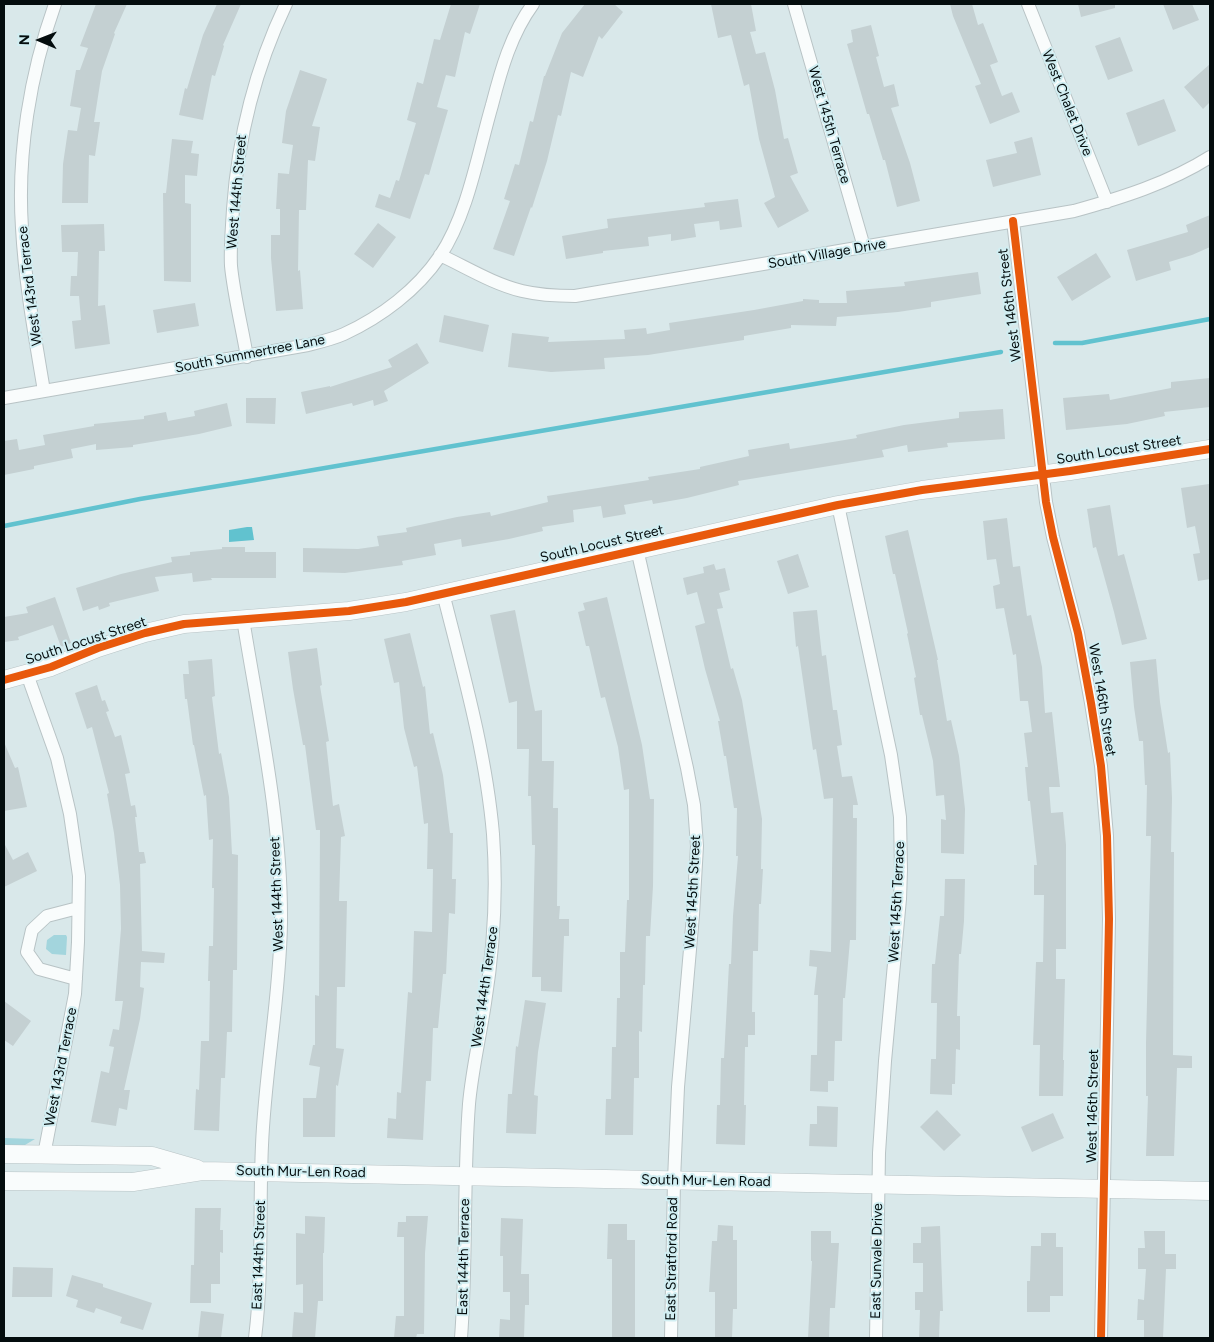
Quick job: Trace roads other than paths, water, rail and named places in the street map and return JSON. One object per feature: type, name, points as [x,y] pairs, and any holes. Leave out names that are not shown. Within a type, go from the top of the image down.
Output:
[{"type":"main road","name":"South Locust Street","points":[[4,680],[27,674],[145,633],[184,624],[350,611],[406,602],[838,505],[922,490],[1134,462],[1210,449]]},
{"type":"main road","name":"South Mur-Len Road","points":[[4,1154],[152,1156],[202,1171]]},
{"type":"main road","name":"South Mur-Len Road","points":[[4,1181],[133,1182],[202,1171],[1210,1191]]},
{"type":"street","name":"West 143rd Terrace","points":[[44,390],[27,286],[22,227],[22,169],[27,120],[35,72],[55,4]]},
{"type":"street","name":"West 144th Street","points":[[247,357],[231,267],[236,176],[244,126],[257,76],[272,32],[286,4]]},
{"type":"street","name":"South Summertree Lane","points":[[4,398],[308,345],[343,334],[371,320],[401,298],[440,255],[462,210],[501,72],[511,43],[533,4]]},
{"type":"street","name":"West 145th Terrace","points":[[794,4],[864,247]]},
{"type":"street","name":"West Chalet Drive","points":[[1028,4],[1107,202]]},
{"type":"street","name":"South Village Drive","points":[[440,255],[508,287],[549,296],[575,296],[1074,211],[1107,202],[1161,183],[1210,157]]},
{"type":"street","name":"West 146th Street","points":[[1013,222],[1043,474],[1053,537],[1078,633],[1092,703],[1105,816],[1109,919],[1101,1338]]},
{"type":"street","name":"West 145th Terrace","points":[[838,505],[891,755],[900,817],[900,899],[885,1061],[879,1184]]},
{"type":"street","name":"West 145th Street","points":[[637,549],[687,768],[694,805],[697,846],[678,1087],[674,1180]]},
{"type":"street","name":"West 144th Terrace","points":[[443,593],[481,756],[492,833],[495,880],[494,927],[490,972],[469,1102],[466,1175]]},
{"type":"street","name":"West 144th Street","points":[[243,618],[273,810],[279,872],[281,923],[277,998],[266,1084],[261,1172]]},
{"type":"street","name":"West 143rd Terrace","points":[[27,674],[57,758],[70,814],[79,876],[75,994],[44,1155]]},
{"type":"street","points":[[76,979],[39,969],[27,952],[32,930],[47,916],[78,908]]},
{"type":"street","name":"East 144th Street","points":[[255,1338],[258,1310],[261,1172]]},
{"type":"street","name":"East 144th Terrace","points":[[461,1338],[466,1175]]},
{"type":"street","name":"East Stratford Road","points":[[671,1338],[674,1180]]},
{"type":"street","name":"East Sunvale Drive","points":[[876,1338],[879,1184]]},
{"type":"water","points":[[252,527],[254,540],[229,542],[229,530]]},
{"type":"waterway","points":[[1055,343],[1082,343],[1210,319]]},
{"type":"waterway","points":[[4,526],[140,499],[1001,352]]}]
